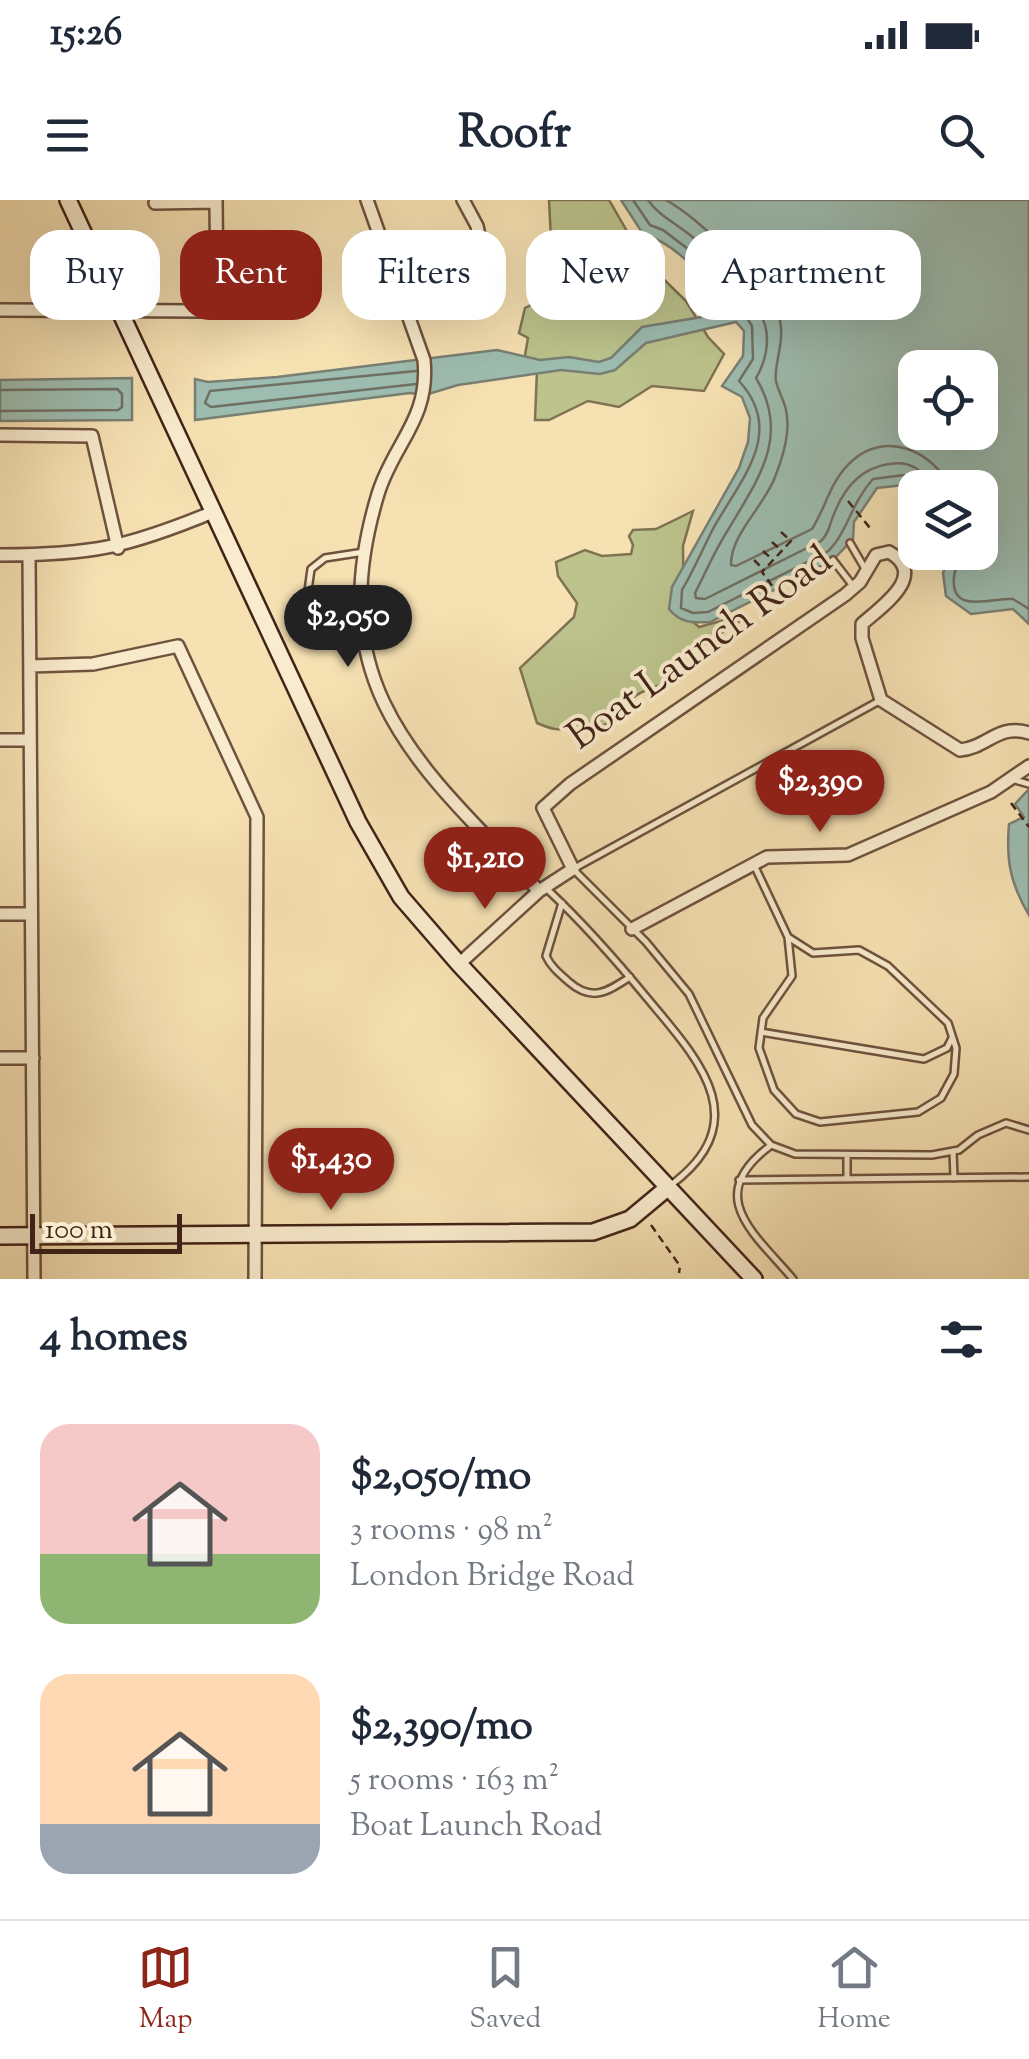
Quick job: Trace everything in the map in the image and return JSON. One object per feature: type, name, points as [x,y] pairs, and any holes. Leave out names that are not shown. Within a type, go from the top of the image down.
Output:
[{"type":"street","points":[[68,200],[82,230]]},
{"type":"street","points":[[366,200],[376,230]]},
{"type":"street","points":[[463,200],[478,230]]},
{"type":"street","points":[[155,203],[216,201],[217,300],[205,311],[160,311]]},
{"type":"street","points":[[0,310],[30,310]]},
{"type":"street","points":[[124,320],[358,822],[401,897],[666,1189],[733,1252],[754,1279]]},
{"type":"street","points":[[409,320],[424,360],[425,395],[410,434],[379,490],[364,552],[361,641],[396,728],[426,774],[542,889]]},
{"type":"street","points":[[0,436],[92,436],[118,548]]},
{"type":"street","points":[[0,555],[78,554],[118,548],[213,512]]},
{"type":"street","name":"Boat Launch Road","points":[[572,869],[543,808],[570,784],[854,587],[876,555],[889,552],[900,558],[904,584],[862,624],[862,638],[881,700]]},
{"type":"street","points":[[29,555],[34,1279]]},
{"type":"street","points":[[30,666],[93,664],[178,646],[257,817],[255,1279]]},
{"type":"street","points":[[881,700],[960,750],[970,749],[1000,730],[1014,728],[1029,733]]},
{"type":"street","points":[[0,740],[30,740]]},
{"type":"street","points":[[632,929],[767,857],[848,855],[1012,780],[1029,766]]},
{"type":"street","points":[[459,964],[542,889],[572,869]]},
{"type":"street","points":[[0,914],[31,914]]},
{"type":"street","points":[[0,1058],[33,1058]]},
{"type":"street","points":[[0,1236],[592,1232],[630,1219],[666,1189]]},
{"type":"lane","points":[[850,543],[865,570]]},
{"type":"lane","points":[[361,641],[308,598],[311,569],[325,558],[364,552]]},
{"type":"lane","points":[[833,560],[854,587]]},
{"type":"lane","points":[[881,700],[572,869],[632,929],[688,994],[752,1125],[771,1145],[795,1154],[953,1152],[1006,1123],[1029,1130]]},
{"type":"lane","points":[[1012,780],[1029,784]]},
{"type":"lane","points":[[754,864],[788,937],[792,976],[763,1018],[759,1048],[774,1090],[796,1114],[820,1122],[918,1112],[941,1098],[954,1074],[956,1048],[948,1023],[888,966],[859,950],[813,953],[788,937]]},
{"type":"lane","points":[[542,889],[562,904],[696,1056],[712,1094],[710,1143],[694,1168],[666,1189]]},
{"type":"lane","points":[[562,904],[546,956],[548,963],[590,995],[609,991],[630,978]]},
{"type":"lane","points":[[761,1032],[924,1059],[947,1048],[952,1038]]},
{"type":"lane","points":[[771,1145],[749,1162],[739,1180],[736,1206],[744,1222],[794,1279]]},
{"type":"lane","points":[[953,1152],[954,1178]]},
{"type":"lane","points":[[847,1178],[848,1155]]},
{"type":"lane","points":[[739,1180],[1029,1177]]},
{"type":"path","points":[[848,501],[870,528]]},
{"type":"path","points":[[764,570],[791,541],[781,532]]},
{"type":"path","points":[[772,542],[782,551]]},
{"type":"path","points":[[763,550],[773,560]]},
{"type":"path","points":[[754,560],[781,598]]},
{"type":"path","points":[[1011,803],[1029,827]]},
{"type":"path","points":[[651,1225],[680,1266],[679,1273]]},
{"type":"green space","points":[[549,200],[609,200],[626,230],[551,230]]},
{"type":"green space","points":[[665,280],[685,300],[685,320],[698,320],[724,354],[704,391],[652,386],[619,407],[588,401],[549,420],[535,420],[537,370],[524,361],[528,338],[519,333],[525,308],[526,320],[665,320]]},
{"type":"green space","points":[[693,511],[683,546],[684,614],[699,627],[742,615],[745,618],[673,664],[664,684],[635,696],[618,721],[584,731],[537,723],[520,668],[574,617],[577,603],[558,576],[556,562],[585,550],[602,556],[631,554],[629,536],[633,530],[656,529]]},
{"type":"water","points":[[621,200],[1029,200],[1029,624],[1013,609],[971,614],[946,596],[944,570],[998,570],[998,470],[898,470],[898,486],[877,488],[854,522],[853,539],[833,560],[710,622],[687,621],[673,614],[669,609],[672,587],[739,468],[748,442],[750,418],[742,397],[722,386],[743,356],[744,331],[736,322],[646,343],[615,370],[600,374],[561,370],[458,385],[425,395],[410,393],[195,420],[195,379],[208,382],[277,377],[497,350],[540,360],[569,357],[599,362],[611,358],[642,327],[685,320],[921,320],[921,230],[685,230],[685,260],[665,244],[665,230],[640,230]]},
{"type":"water","points":[[132,378],[132,420],[0,421],[0,380]]},
{"type":"water","points":[[1029,789],[1029,915],[1017,892],[1008,849],[1009,824],[1024,817],[1015,804]]}]
